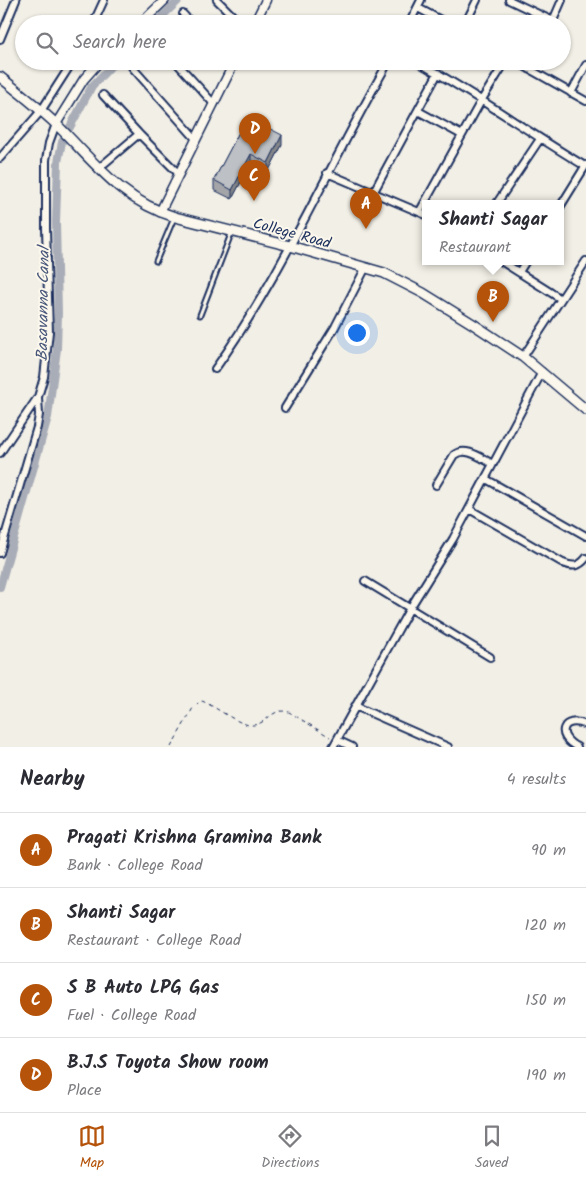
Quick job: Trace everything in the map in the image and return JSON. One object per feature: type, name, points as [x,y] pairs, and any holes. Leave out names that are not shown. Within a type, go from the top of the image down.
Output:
[{"type":"main road","name":"College Road","points":[[0,77],[41,111],[125,193],[160,212],[175,217],[290,246],[384,273],[423,293],[523,357],[586,410]]},
{"type":"street","points":[[0,40],[16,0]]},
{"type":"street","points":[[149,15],[165,0]]},
{"type":"street","points":[[217,0],[232,15]]},
{"type":"street","points":[[258,15],[266,0]]},
{"type":"street","points":[[414,15],[421,0]]},
{"type":"street","points":[[469,15],[477,0]]},
{"type":"street","points":[[510,0],[539,15]]},
{"type":"street","points":[[555,15],[562,0]]},
{"type":"street","points":[[97,15],[102,1]]},
{"type":"street","points":[[418,8],[431,15]]},
{"type":"street","points":[[571,93],[586,66]]},
{"type":"street","points":[[0,158],[41,111],[67,70]]},
{"type":"street","points":[[0,451],[38,397],[44,377],[49,332],[46,160],[49,143],[84,80],[92,70]]},
{"type":"street","points":[[135,70],[196,139]]},
{"type":"street","points":[[183,70],[214,104]]},
{"type":"street","points":[[160,212],[231,70]]},
{"type":"street","points":[[215,369],[250,316],[290,246],[327,173],[384,70]]},
{"type":"street","points":[[432,70],[540,140],[586,166],[564,201]]},
{"type":"street","points":[[430,200],[462,135],[501,70]]},
{"type":"street","points":[[531,70],[586,101]]},
{"type":"street","points":[[373,192],[438,73]]},
{"type":"street","points":[[104,95],[179,174]]},
{"type":"street","points":[[418,111],[462,135]]},
{"type":"street","points":[[99,168],[139,134]]},
{"type":"street","points":[[499,200],[540,140]]},
{"type":"street","points":[[327,173],[422,213]]},
{"type":"street","points":[[523,357],[586,261]]},
{"type":"street","points":[[507,265],[561,299]]},
{"type":"street","points":[[518,272],[523,265]]},
{"type":"street","points":[[285,408],[335,327],[366,267]]},
{"type":"street","points":[[333,747],[410,608],[486,479],[542,372]]},
{"type":"street","points":[[0,553],[37,427],[39,415],[38,397]]},
{"type":"street","points":[[436,485],[454,455],[458,452],[471,453],[493,464]]},
{"type":"street","points":[[486,479],[586,536]]},
{"type":"street","points":[[469,509],[563,563],[576,566],[581,564],[586,558]]},
{"type":"street","points":[[365,581],[490,657]]},
{"type":"street","points":[[355,706],[448,747]]},
{"type":"street","points":[[577,747],[566,740],[563,735],[565,725],[572,722],[586,725]]},
{"type":"street","points":[[336,740],[352,747]]},
{"type":"lane","points":[[156,262],[175,217]]},
{"type":"lane","points":[[200,315],[232,232]]},
{"type":"path","points":[[171,747],[193,708],[202,701],[251,726],[256,725],[277,711],[290,712],[336,740]]},
{"type":"building","points":[[247,117],[282,135],[268,163],[251,154],[232,190],[214,180]]},
{"type":"waterway","name":"Basavanna Canal","points":[[163,15],[179,0]]},
{"type":"waterway","name":"Basavanna Canal","points":[[0,587],[48,417],[57,349],[56,222],[58,162],[62,142],[92,86],[107,70]]},
{"type":"place","name":"B.J.S Toyota Show room","points":[[255,154]]},
{"type":"place","name":"S B Auto LPG Gas","points":[[254,201]]},
{"type":"place","name":"Pragati Krishna Gramina Bank","points":[[366,229]]},
{"type":"place","name":"Shanti Sagar","points":[[493,322]]}]
